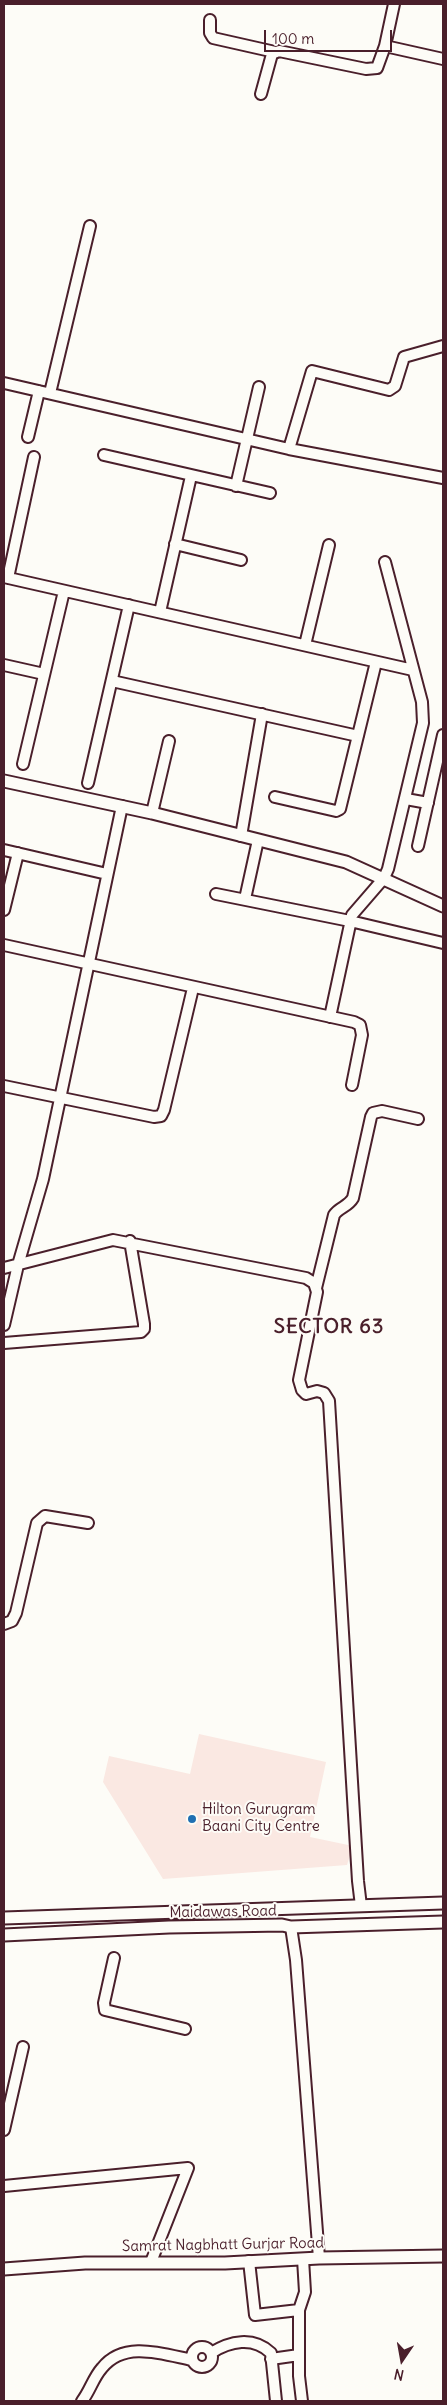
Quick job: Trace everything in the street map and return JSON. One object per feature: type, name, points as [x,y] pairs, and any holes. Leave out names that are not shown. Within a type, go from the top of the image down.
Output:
[{"type":"street","points":[[210,20],[210,33],[213,38],[275,52],[283,50],[372,69],[377,68],[385,46],[394,4]]},
{"type":"street","points":[[385,46],[443,59]]},
{"type":"street","points":[[261,94],[275,52]]},
{"type":"street","points":[[50,393],[90,226]]},
{"type":"street","points":[[289,449],[312,371],[389,390],[395,386],[404,357],[443,346]]},
{"type":"street","points":[[4,383],[289,449],[443,478]]},
{"type":"street","points":[[236,486],[258,388]]},
{"type":"street","points":[[28,437],[39,391]]},
{"type":"street","points":[[104,455],[270,493]]},
{"type":"street","points":[[34,457],[6,577],[413,670]]},
{"type":"street","points":[[160,612],[191,476]]},
{"type":"street","points":[[176,544],[241,560]]},
{"type":"street","points":[[304,645],[329,545]]},
{"type":"street","points":[[330,1017],[350,921],[355,910],[384,878],[406,799],[423,723],[422,702],[385,562]]},
{"type":"street","points":[[23,764],[64,591]]},
{"type":"street","points":[[88,783],[129,606]]},
{"type":"street","points":[[275,797],[336,811],[340,808],[376,662]]},
{"type":"street","points":[[4,665],[44,674]]},
{"type":"street","points":[[112,680],[358,736]]},
{"type":"street","points":[[241,836],[262,714]]},
{"type":"street","points":[[418,846],[443,735]]},
{"type":"street","points":[[152,813],[169,741]]},
{"type":"street","points":[[4,780],[152,813],[346,862],[443,906]]},
{"type":"street","points":[[406,799],[428,803]]},
{"type":"street","points":[[4,1325],[18,1265],[43,1179],[122,806]]},
{"type":"street","points":[[245,899],[258,840]]},
{"type":"street","points":[[4,850],[107,874]]},
{"type":"street","points":[[4,910],[18,853]]},
{"type":"street","points":[[216,894],[350,921],[443,943]]},
{"type":"street","points":[[4,945],[354,1022],[362,1029],[352,1085]]},
{"type":"street","points":[[4,1086],[154,1117],[161,1116],[193,988]]},
{"type":"street","points":[[361,1906],[329,1401],[324,1393],[317,1391],[306,1394],[302,1390],[299,1380],[316,1288],[334,1215],[337,1210],[350,1203],[353,1198],[371,1117],[373,1113],[382,1111],[418,1119]]},
{"type":"street","points":[[4,1268],[103,1240],[130,1241],[306,1278],[312,1280],[316,1288]]},
{"type":"street","points":[[4,1343],[141,1332],[144,1329],[144,1324],[130,1241]]},
{"type":"street","points":[[4,1624],[12,1621],[16,1613],[37,1523],[46,1516],[88,1523]]},
{"type":"street","name":"Maidawas Road","points":[[4,1918],[443,1903]]},
{"type":"street","points":[[166,1912],[169,1927]]},
{"type":"street","name":"Maidawas Road","points":[[4,1935],[169,1927],[282,1925],[291,1927],[443,1922]]},
{"type":"street","points":[[291,1927],[296,1966],[319,2258]]},
{"type":"street","points":[[114,1958],[104,2003],[105,2010],[185,2029]]},
{"type":"street","points":[[4,2130],[23,2047]]},
{"type":"street","points":[[4,2186],[188,2168],[151,2262]]},
{"type":"street","name":"Samrat Nagbhatt Gurjar Road","points":[[4,2269],[85,2263],[250,2262],[303,2258],[443,2256]]},
{"type":"street","points":[[302,2401],[299,2310],[305,2292],[303,2258]]},
{"type":"street","points":[[250,2262],[255,2315],[299,2310]]},
{"type":"street","points":[[211,2353],[226,2343],[242,2341],[266,2349],[271,2353],[276,2401]]},
{"type":"street","points":[[82,2401],[103,2366],[124,2353],[147,2350],[192,2360],[196,2366],[206,2366],[211,2362],[211,2353],[206,2348],[200,2347],[194,2351],[192,2360]]},
{"type":"street","points":[[271,2359],[299,2355]]},
{"type":"shaded area","points":[[199,1734],[326,1762],[310,1837],[353,1846],[347,1865],[163,1879],[103,1782],[109,1756],[190,1774]]},
{"type":"place","name":"Hilton Gurugram Baani City Centre","points":[[192,1819]]},
{"type":"district","name":"SECTOR 63","points":[[329,1327]]}]
